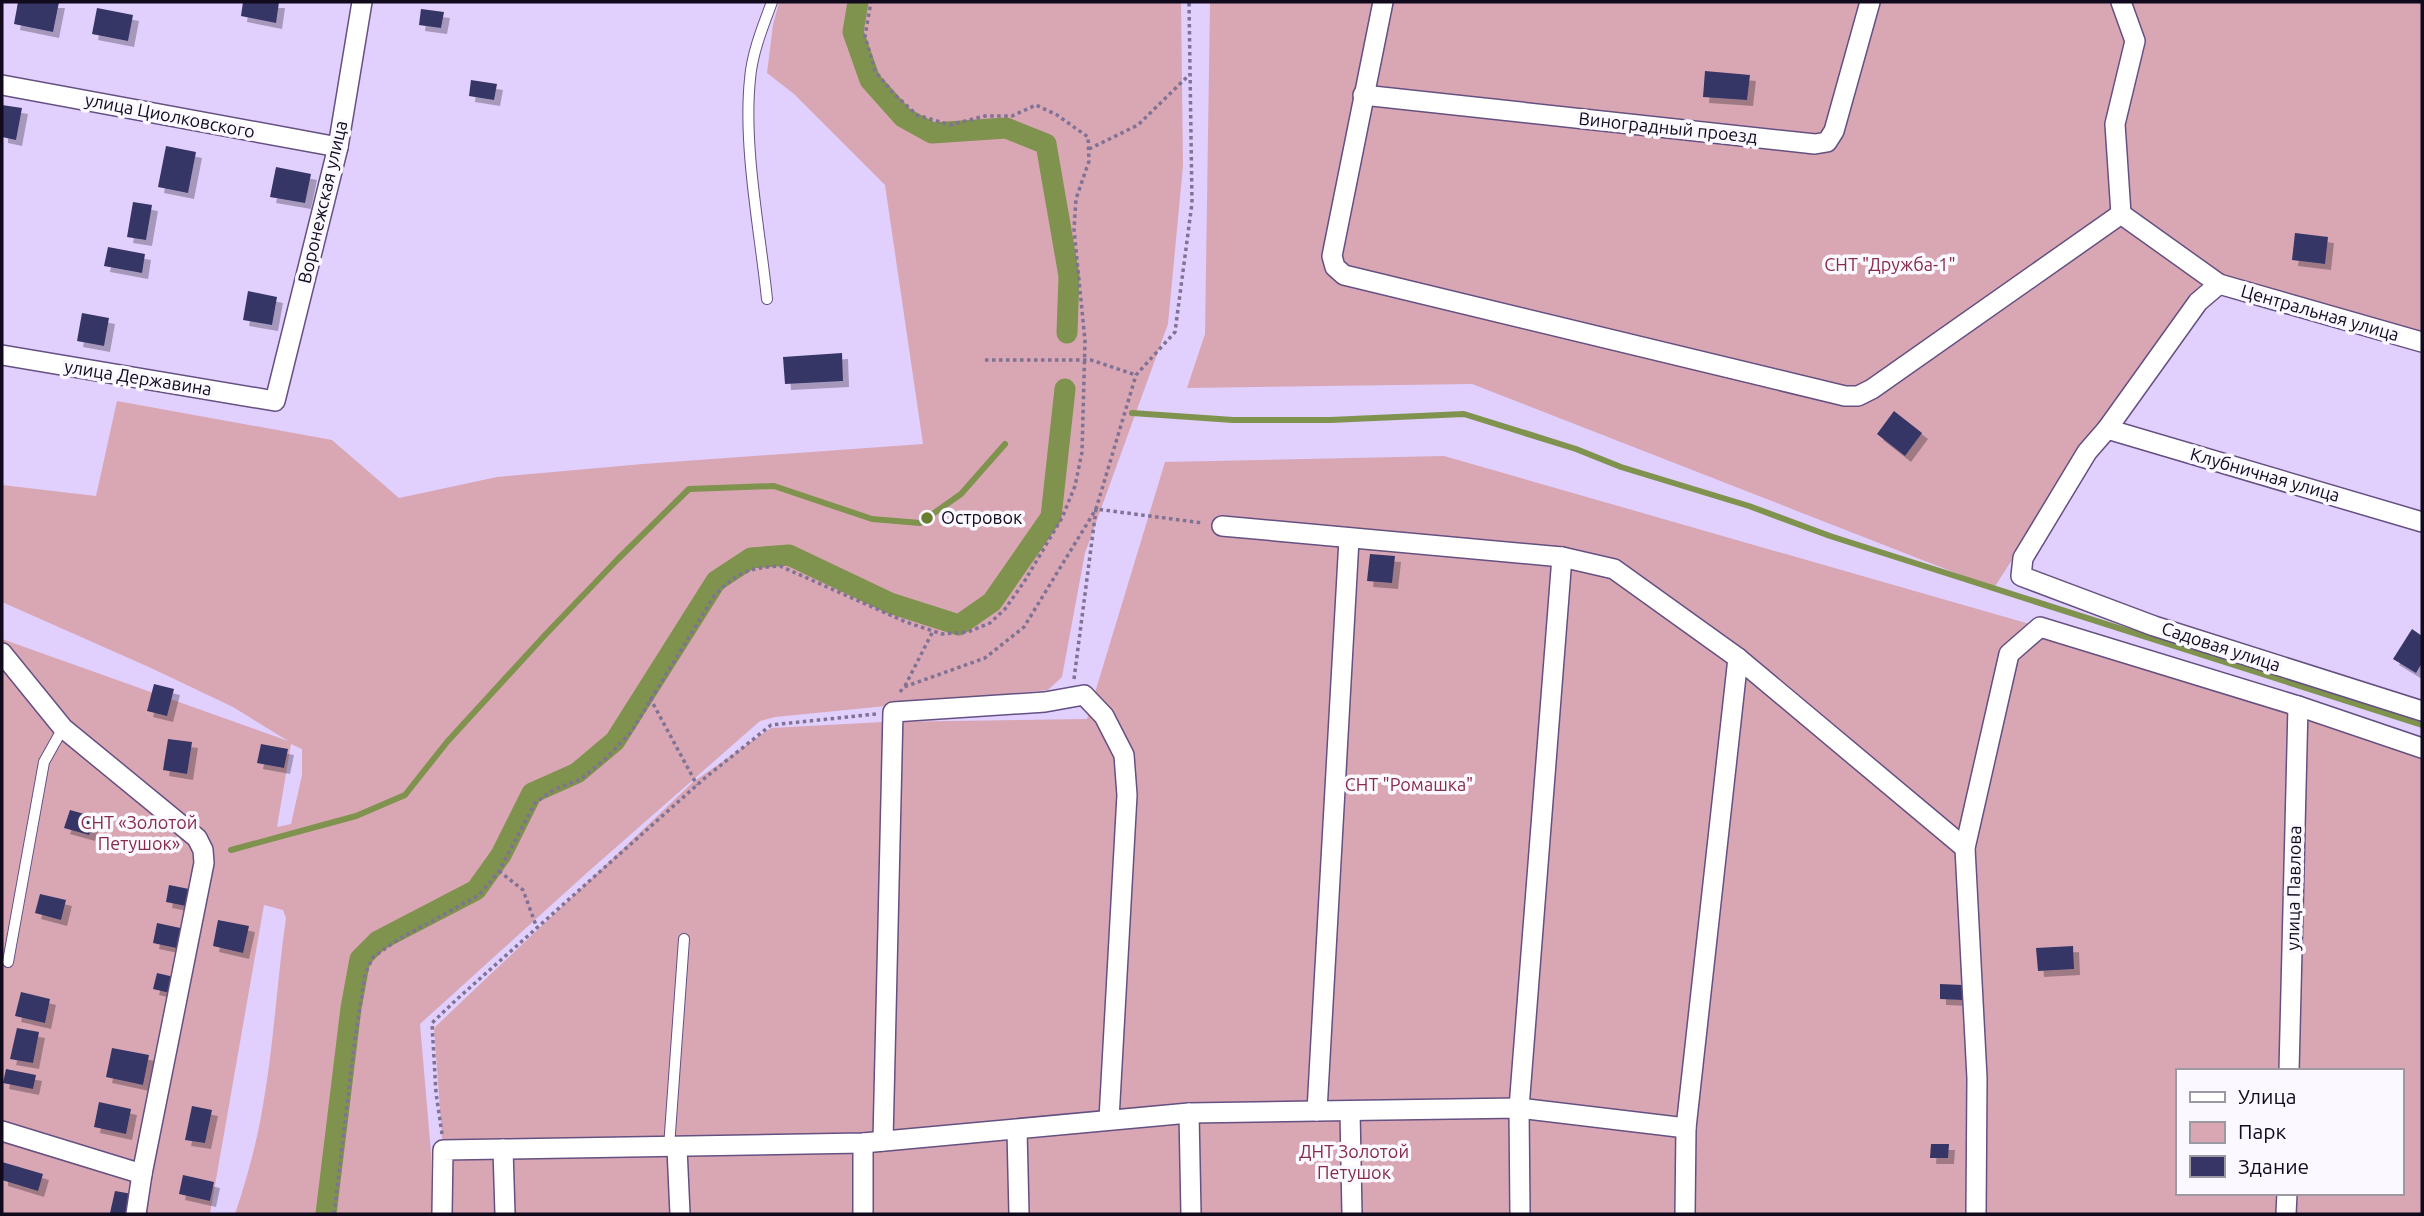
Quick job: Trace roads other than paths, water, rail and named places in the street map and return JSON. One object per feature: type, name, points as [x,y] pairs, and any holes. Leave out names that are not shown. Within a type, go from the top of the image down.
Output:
[{"type":"street","name":"Воронежская улица","points":[[275,401],[338,147],[362,2]]},
{"type":"street","points":[[1383,2],[1332,256],[1335,267],[1344,275],[1845,396],[1858,396],[1872,388],[2121,214],[2115,124],[2136,41],[2121,2]]},
{"type":"street","name":"Виноградный проезд","points":[[1363,95],[1815,144],[1827,142],[1834,131],[1870,2]]},
{"type":"street","name":"улица Циолковского","points":[[2,85],[338,147]]},
{"type":"street","name":"Центральная улица","points":[[2121,214],[2218,284],[2422,342]]},
{"type":"street","points":[[2107,429],[2198,302],[2218,284]]},
{"type":"street","name":"улица Державина","points":[[2,355],[275,401]]},
{"type":"street","name":"Клубничная улица","points":[[2107,429],[2422,522]]},
{"type":"street","name":"Садовая улица","points":[[2107,429],[2087,452],[2023,558],[2021,576],[2154,626],[2422,711]]},
{"type":"street","points":[[1222,526],[1562,557],[1614,569],[1738,659],[1965,848]]},
{"type":"street","points":[[1317,1111],[1349,539]]},
{"type":"street","points":[[1520,1214],[1520,1108],[1562,557]]},
{"type":"street","points":[[1976,1214],[1977,1078],[1965,848],[2009,654],[2040,628],[2298,706],[2422,748]]},
{"type":"street","points":[[2,653],[64,729],[197,838],[203,850],[204,863],[136,1214]]},
{"type":"street","points":[[1685,1214],[1686,1128],[1738,659]]},
{"type":"street","points":[[883,1141],[893,712],[1045,702],[1084,695],[1104,716],[1124,755],[1127,795],[1109,1119]]},
{"type":"street","name":"улица Павлова","points":[[2289,1069],[2298,706]]},
{"type":"street","points":[[442,1214],[443,1150],[863,1143],[1189,1113],[1520,1108],[1686,1128]]},
{"type":"street","points":[[1350,1111],[1352,1214]]},
{"type":"street","points":[[1189,1113],[1191,1214]]},
{"type":"street","points":[[1017,1130],[1019,1214]]},
{"type":"street","points":[[2,1131],[142,1174]]},
{"type":"street","points":[[863,1143],[863,1214]]},
{"type":"street","points":[[673,1148],[680,1214]]},
{"type":"street","points":[[503,1149],[505,1214]]},
{"type":"street","points":[[2286,1214],[2287,1195]]},
{"type":"lane","points":[[767,299],[749,114],[750,78],[761,32],[772,2]]},
{"type":"lane","points":[[8,962],[44,762],[64,729]]},
{"type":"lane","points":[[673,1148],[684,939]]},
{"type":"waterway","points":[[858,2],[853,32],[870,80],[903,117],[932,133],[1006,128],[1046,144],[1069,276],[1067,333]]},
{"type":"waterway","points":[[326,1214],[351,1008],[360,959],[378,941],[476,890],[501,855],[532,793],[577,773],[615,741],[716,581],[751,558],[789,555],[890,603],[959,625],[992,602],[1051,517],[1065,389]]},
{"type":"waterway","points":[[1132,413],[1233,420],[1330,420],[1464,414],[1576,449],[1621,467],[1749,506],[1830,536],[2422,725]]},
{"type":"waterway","points":[[231,850],[356,816],[405,795],[447,742],[546,634],[689,489],[774,486],[872,519],[920,523],[961,494],[1005,444]]},
{"type":"place","name":"Островок","points":[[927,518]]},
{"type":"park label","name":"СНТ \"Дружба-1\"","points":[[1890,265]]},
{"type":"park label","name":"СНТ \"Ромашка\"","points":[[1409,785]]},
{"type":"park label","name":"СНТ «Золотой Петушок»","points":[[139,833]]},
{"type":"park label","name":"ДНТ Золотой Петушок","points":[[1354,1162]]}]
